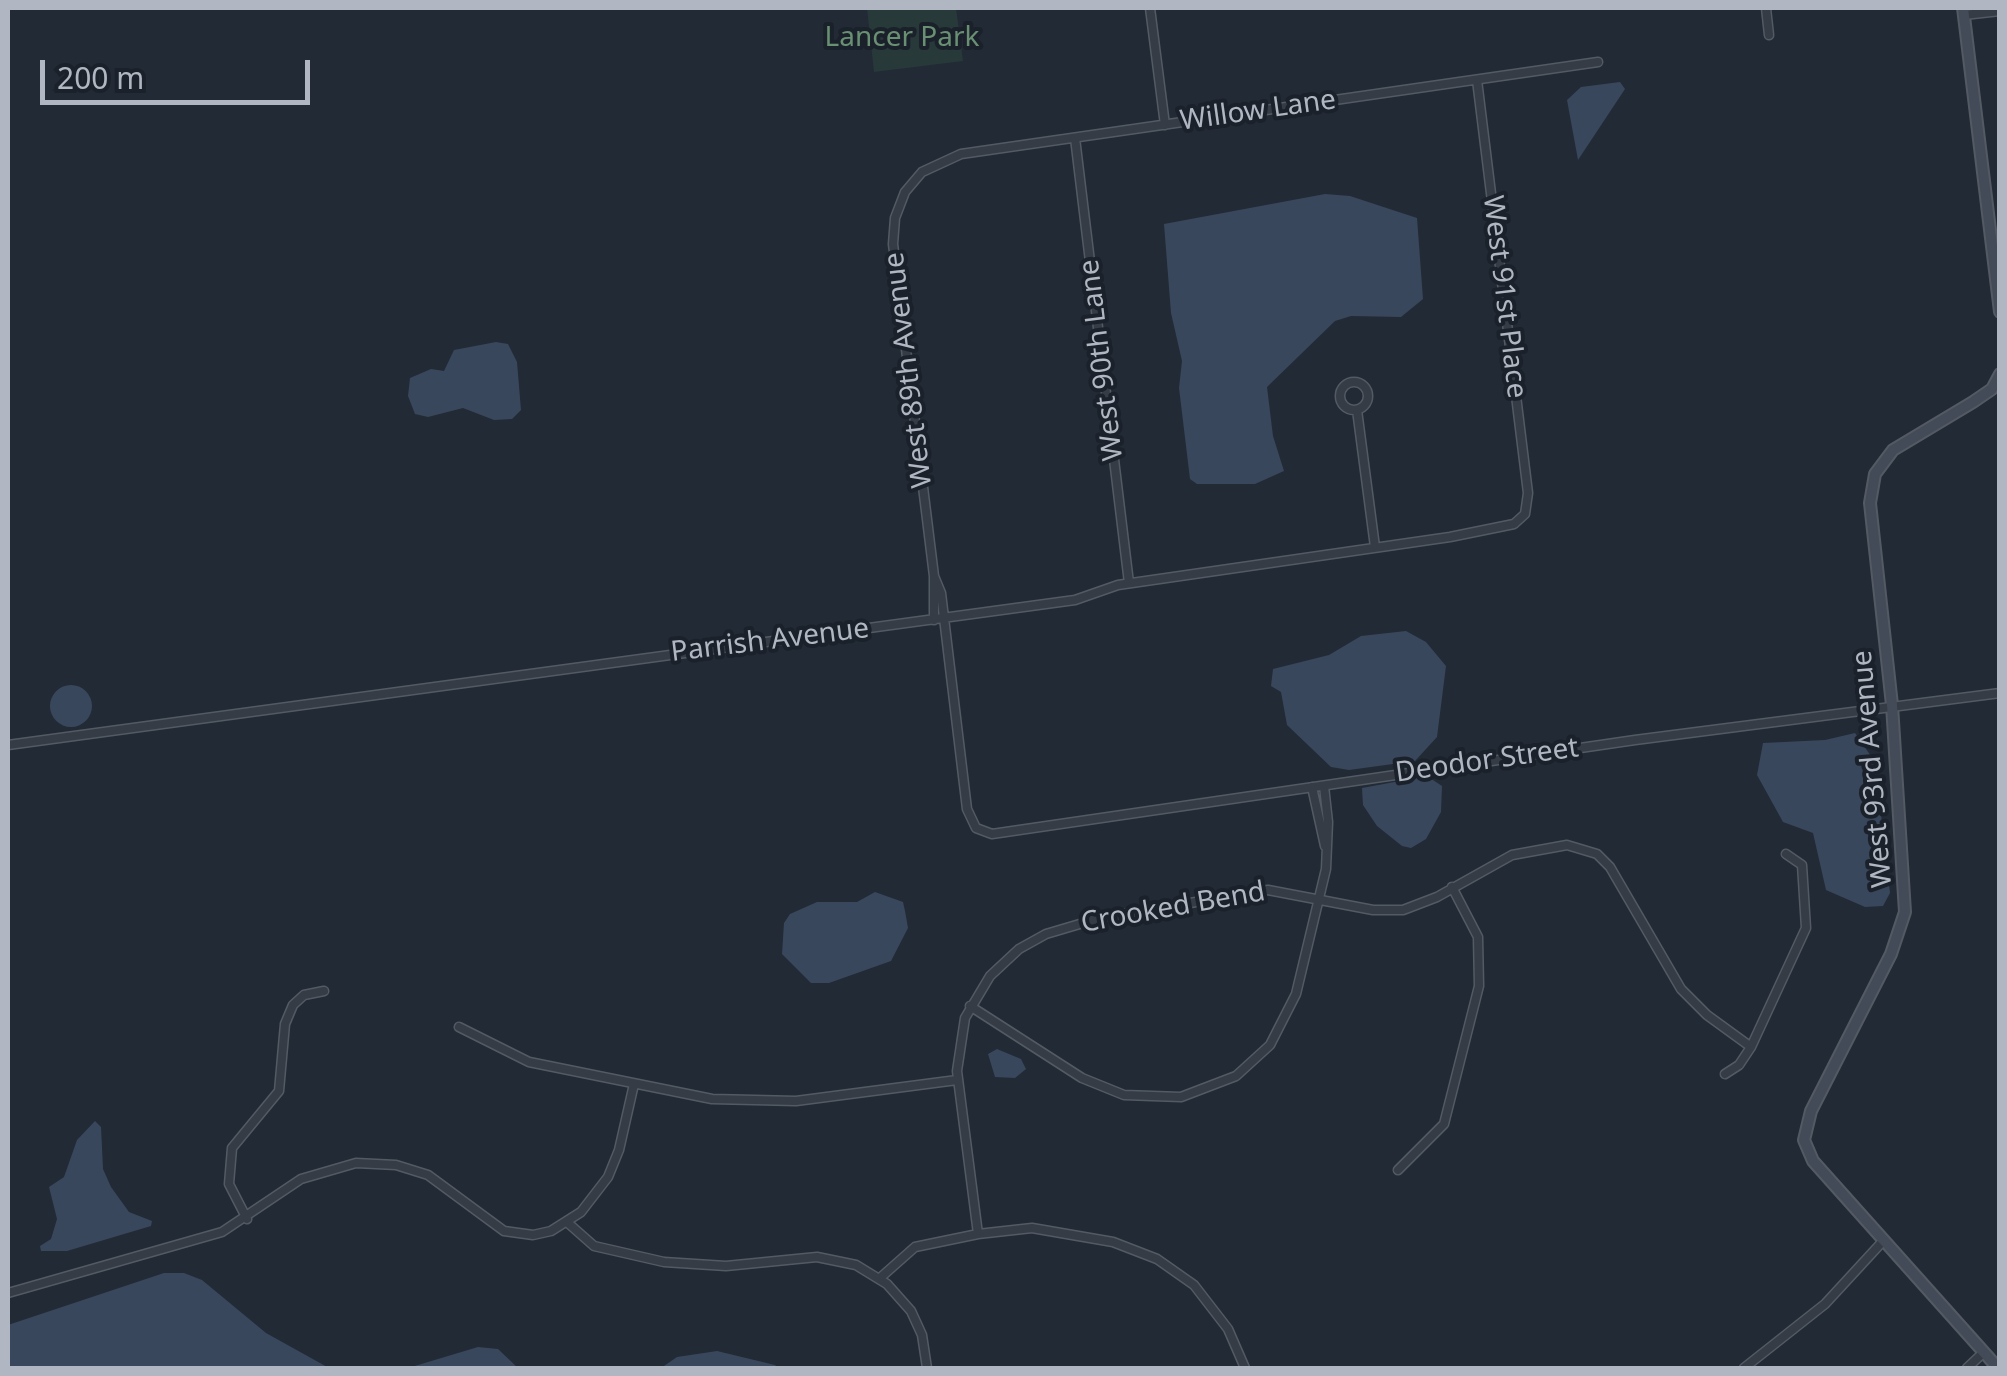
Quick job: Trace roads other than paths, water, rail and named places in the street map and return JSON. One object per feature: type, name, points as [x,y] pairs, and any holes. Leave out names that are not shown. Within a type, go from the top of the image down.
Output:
[{"type":"street","points":[[1150,8],[1165,125]]},
{"type":"street","points":[[1766,8],[1769,35]]},
{"type":"street","points":[[2000,11],[1964,11],[2000,312]]},
{"type":"street","name":"Willow Lane","points":[[922,172],[962,154],[1598,62]]},
{"type":"street","name":"West 91st Place","points":[[1477,80],[1528,493],[1525,514]]},
{"type":"street","name":"West 90th Lane","points":[[1076,138],[1129,583]]},
{"type":"street","name":"West 89th Avenue","points":[[922,172],[900,205],[893,244],[967,809],[976,828]]},
{"type":"street","name":"West 93rd Avenue","points":[[1998,1368],[1813,1162],[1804,1140],[1811,1110],[1892,954],[1904,920],[1906,885],[1892,705],[1870,503],[1875,474],[1893,450],[1974,402],[1992,388],[2000,374]]},
{"type":"street","points":[[1357,410],[1375,548]]},
{"type":"street","name":"Parrish Avenue","points":[[8,745],[1076,600],[1129,583],[1494,530],[1514,524],[1525,514]]},
{"type":"street","name":"West 89th Avenue","points":[[934,576],[934,620]]},
{"type":"street","name":"Deodor Street","points":[[976,828],[992,834],[1010,834],[1892,705],[2000,693]]},
{"type":"street","points":[[970,1006],[1104,1089],[1154,1099],[1201,1092],[1250,1066],[1281,1029],[1296,994],[1321,898],[1328,822],[1324,786]]},
{"type":"street","points":[[1312,788],[1325,846]]},
{"type":"street","name":"Crooked Bend","points":[[978,1234],[957,1080],[959,1041],[970,1006],[984,982],[1009,956],[1058,930],[1150,907],[1260,890],[1396,911],[1421,905],[1512,854],[1567,845],[1596,854],[1620,881],[1668,972],[1688,998],[1751,1047]]},
{"type":"street","points":[[1725,1074],[1739,1065],[1751,1047],[1806,928],[1802,865],[1786,854]]},
{"type":"street","points":[[1398,1170],[1427,1144],[1446,1119],[1479,986],[1478,937],[1452,887]]},
{"type":"street","points":[[247,1219],[229,1184],[232,1148],[279,1092],[284,1032],[293,1005],[304,995],[324,991]]},
{"type":"street","points":[[459,1027],[520,1059],[712,1098],[775,1102],[957,1080]]},
{"type":"street","points":[[8,1293],[214,1234],[247,1219],[311,1174],[366,1162],[396,1164],[428,1175],[504,1231],[533,1235],[568,1223],[608,1177],[620,1150],[634,1084]]},
{"type":"street","points":[[568,1223],[594,1246],[664,1262],[726,1266],[827,1258],[880,1278],[915,1319],[928,1368]]},
{"type":"street","points":[[880,1278],[915,1247],[978,1234],[1049,1229],[1148,1254],[1180,1273],[1209,1301],[1228,1328],[1245,1368]]},
{"type":"street","points":[[1744,1368],[1825,1304],[1884,1240]]},
{"type":"street","points":[[1967,1368],[1984,1352]]},
{"type":"water","points":[[1620,82],[1625,89],[1578,160],[1567,100],[1581,87]]},
{"type":"water","points":[[1325,194],[1350,196],[1417,218],[1423,299],[1401,317],[1351,316],[1335,321],[1267,387],[1273,436],[1284,471],[1255,484],[1197,484],[1190,479],[1179,388],[1182,361],[1171,313],[1164,224]]},
{"type":"water","points":[[496,342],[508,344],[517,362],[521,410],[512,419],[494,420],[463,408],[428,417],[415,414],[408,396],[410,378],[431,369],[444,371],[454,350]]},
{"type":"water","points":[[1406,631],[1426,642],[1446,666],[1437,737],[1415,761],[1349,770],[1331,767],[1287,725],[1281,692],[1271,686],[1273,669],[1329,655],[1361,636]]},
{"type":"water","points":[[71,685],[86,691],[92,706],[86,721],[71,727],[56,721],[50,706],[56,691]]},
{"type":"water","points":[[1855,733],[1875,762],[1890,893],[1883,906],[1865,907],[1826,890],[1813,833],[1783,822],[1757,775],[1763,743],[1825,740]]},
{"type":"water","points":[[1427,776],[1442,786],[1441,812],[1426,839],[1411,848],[1402,846],[1377,826],[1363,805],[1362,788]]},
{"type":"water","points":[[875,892],[903,902],[908,928],[891,961],[829,983],[811,983],[782,954],[784,923],[790,914],[817,902],[857,902]]},
{"type":"water","points":[[997,1049],[1021,1059],[1026,1069],[1015,1078],[995,1077],[988,1054]]},
{"type":"water","points":[[95,1121],[101,1127],[103,1169],[111,1187],[129,1212],[152,1221],[151,1226],[67,1251],[41,1251],[40,1246],[51,1239],[57,1219],[49,1187],[64,1177],[77,1140]]},
{"type":"water","points":[[164,1273],[184,1273],[202,1280],[266,1333],[329,1368],[8,1368],[8,1325]]},
{"type":"water","points":[[478,1347],[498,1349],[518,1368],[408,1368]]},
{"type":"water","points":[[717,1351],[778,1368],[661,1368],[677,1357]]},
{"type":"park label","name":"Lancer Park","points":[[902,38]]}]
